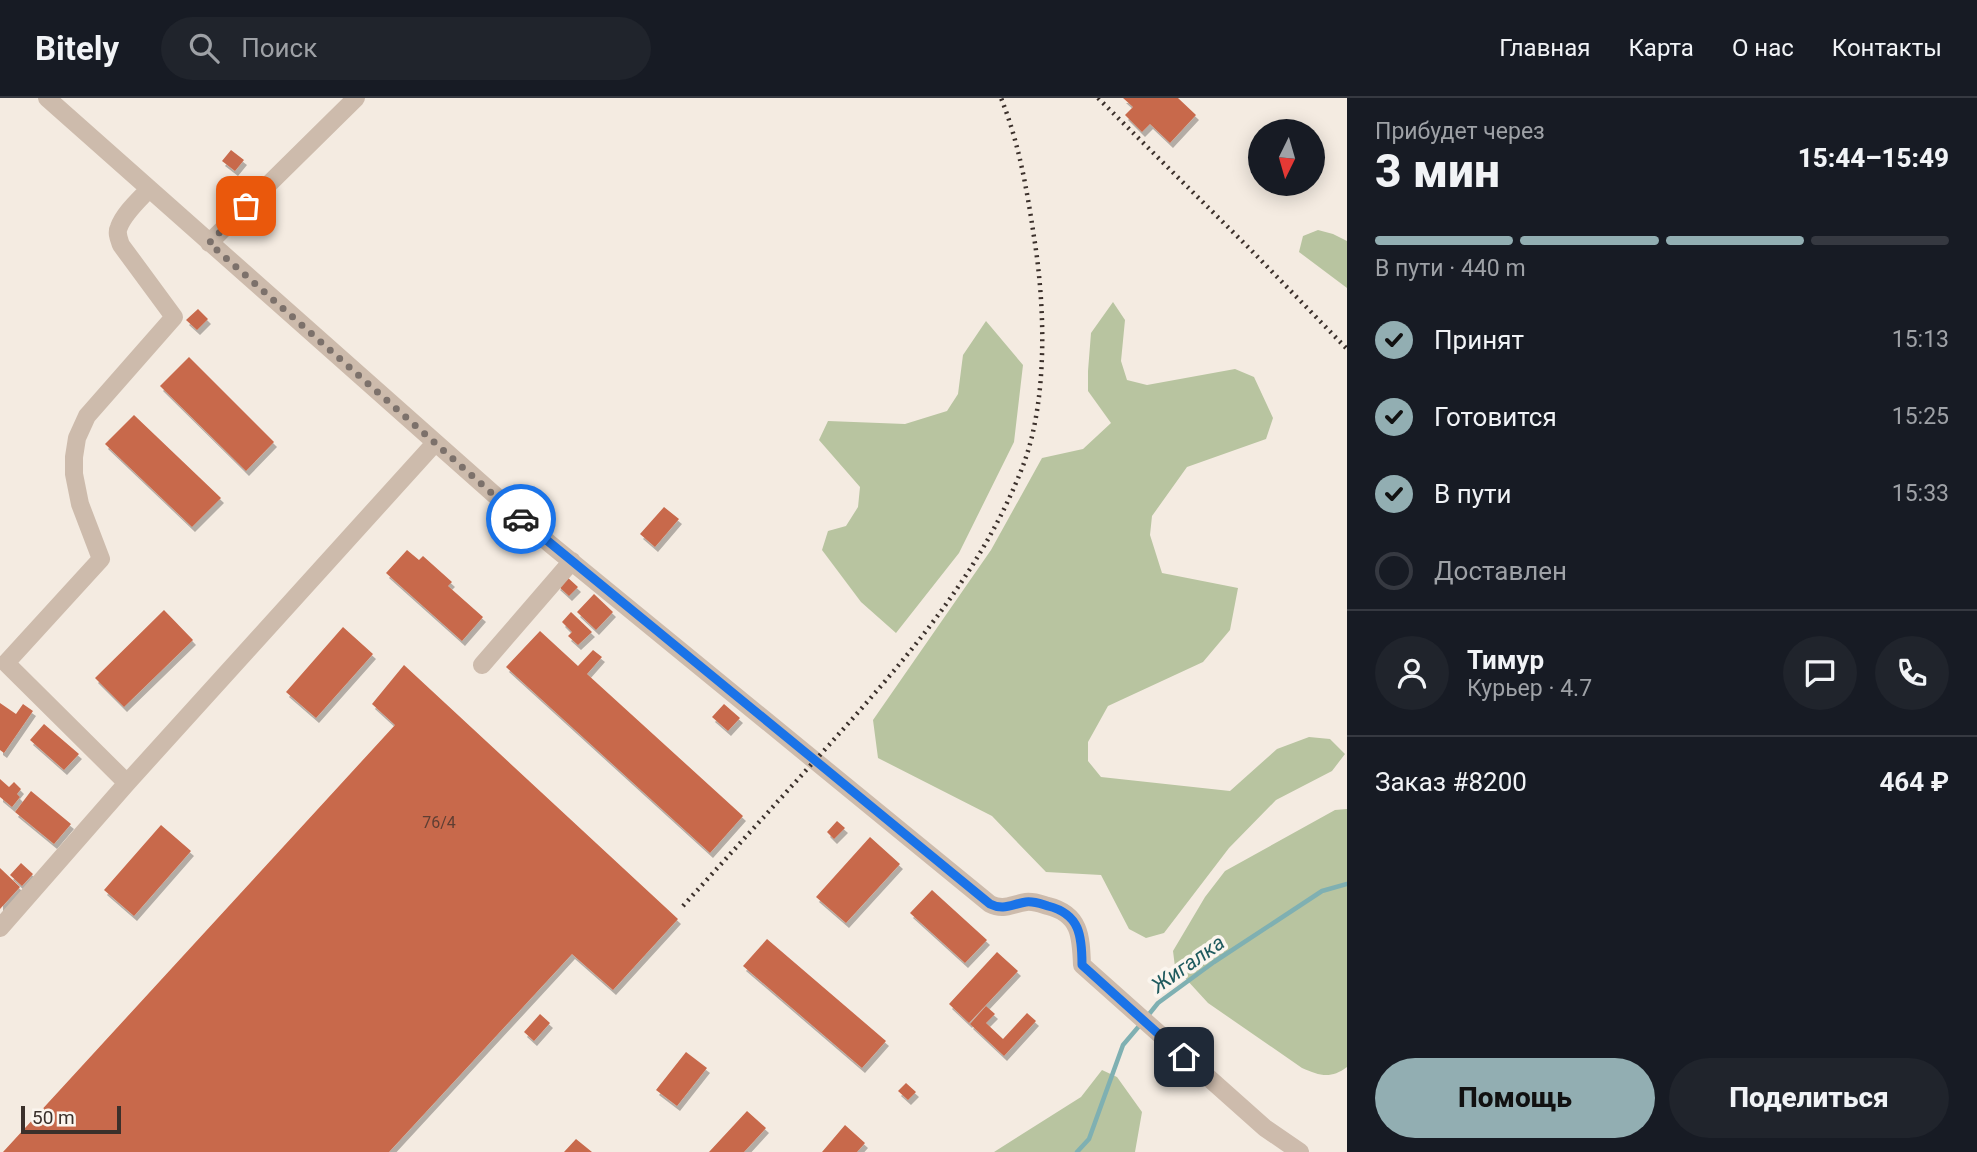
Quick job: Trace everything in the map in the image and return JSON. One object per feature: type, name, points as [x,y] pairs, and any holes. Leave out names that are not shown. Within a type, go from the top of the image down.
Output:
[{"type":"street","points":[[47,98],[435,443],[572,561],[990,904],[999,908],[1030,901],[1059,908],[1074,920],[1082,942],[1082,965],[1265,1128],[1300,1152]]},
{"type":"street","points":[[209,243],[356,98]]},
{"type":"street","points":[[127,783],[6,663],[101,559],[80,504],[74,474],[76,438],[87,415],[174,317],[121,245],[118,236],[118,229],[124,219],[149,189]]},
{"type":"street","points":[[0,928],[127,783],[435,443]]},
{"type":"street","points":[[482,665],[572,561]]},
{"type":"green space","points":[[1318,230],[1347,241],[1347,288],[1299,252],[1303,236]]},
{"type":"green space","points":[[1113,302],[1125,320],[1121,361],[1127,380],[1147,385],[1235,369],[1254,377],[1273,418],[1266,439],[1187,467],[1152,516],[1150,535],[1162,573],[1238,588],[1230,630],[1203,662],[1108,706],[1088,742],[1088,761],[1101,777],[1230,791],[1277,749],[1309,737],[1330,739],[1345,754],[1332,771],[1276,800],[1229,848],[1164,933],[1146,938],[1129,929],[1101,875],[1046,872],[992,816],[878,758],[873,720],[991,550],[1042,458],[1083,449],[1111,423],[1088,391],[1088,371],[1091,333]]},
{"type":"green space","points":[[986,321],[1023,365],[1014,442],[959,553],[896,633],[861,602],[822,550],[828,531],[846,526],[858,507],[860,487],[819,440],[828,421],[905,424],[947,411],[958,394],[963,355]]},
{"type":"green space","points":[[1347,809],[1347,1067],[1325,1075],[1302,1068],[1208,1003],[1175,967],[1173,951],[1205,897],[1225,871],[1335,810]]},
{"type":"green space","points":[[1102,1070],[1117,1077],[1142,1112],[1135,1152],[994,1152],[1081,1097]]},
{"type":"building","points":[[1123,98],[1178,98],[1196,115],[1170,143],[1150,124],[1142,132],[1125,115],[1133,107]]},
{"type":"building","points":[[231,150],[244,160],[235,171],[222,161]]},
{"type":"building","points":[[198,309],[208,319],[197,330],[186,320]]},
{"type":"building","points":[[189,357],[274,442],[246,471],[160,386]]},
{"type":"building","points":[[134,415],[221,498],[192,527],[105,444]]},
{"type":"building","points":[[664,507],[679,519],[655,547],[640,534]]},
{"type":"building","points":[[407,550],[419,560],[423,556],[452,582],[448,586],[483,617],[462,641],[386,573]]},
{"type":"building","points":[[566,576],[578,587],[569,596],[557,585]]},
{"type":"building","points":[[594,594],[613,612],[596,630],[577,612]]},
{"type":"building","points":[[164,610],[193,640],[124,707],[95,678]]},
{"type":"building","points":[[571,612],[592,632],[578,645],[568,636],[572,632],[562,622]]},
{"type":"building","points":[[343,627],[373,654],[316,718],[286,692]]},
{"type":"building","points":[[540,631],[578,666],[593,650],[602,657],[587,674],[743,816],[710,853],[506,667]]},
{"type":"building","points":[[404,665],[678,919],[613,990],[572,954],[389,1152],[3,1152],[395,725],[372,704]]},
{"type":"building","points":[[0,703],[16,714],[23,704],[33,711],[4,753],[0,750]]},
{"type":"building","points":[[724,704],[740,718],[728,731],[712,717]]},
{"type":"building","points":[[44,724],[79,754],[64,770],[30,740]]},
{"type":"building","points":[[0,779],[9,787],[14,782],[21,789],[17,794],[20,797],[12,807],[0,797]]},
{"type":"building","points":[[31,791],[71,824],[54,844],[15,812]]},
{"type":"building","points":[[837,821],[845,828],[834,839],[827,832]]},
{"type":"building","points":[[161,825],[191,851],[134,916],[104,890]]},
{"type":"building","points":[[870,837],[900,864],[846,923],[816,897]]},
{"type":"building","points":[[21,863],[33,874],[22,886],[10,875]]},
{"type":"building","points":[[0,868],[20,887],[0,909]]},
{"type":"building","points":[[932,890],[987,940],[965,963],[910,913]]},
{"type":"building","points":[[767,939],[886,1041],[862,1068],[743,966]]},
{"type":"building","points":[[997,952],[1018,971],[969,1023],[949,1004]]},
{"type":"building","points":[[986,1006],[995,1014],[986,1023],[1003,1039],[1027,1013],[1036,1021],[1004,1056],[970,1024]]},
{"type":"building","points":[[540,1014],[550,1023],[534,1041],[524,1032]]},
{"type":"building","points":[[686,1052],[707,1068],[677,1106],[656,1090]]},
{"type":"building","points":[[906,1083],[916,1092],[908,1100],[898,1091]]},
{"type":"building","points":[[747,1111],[766,1128],[744,1152],[709,1152]]},
{"type":"building","points":[[845,1125],[865,1143],[857,1152],[822,1152]]},
{"type":"building","points":[[576,1139],[592,1152],[564,1152]]},
{"type":"waterway","name":"Жигалка","points":[[1146,1018],[1158,1003],[1214,962],[1322,891],[1347,884]]},
{"type":"waterway","name":"Жигалка","points":[[1077,1152],[1089,1139],[1123,1045],[1140,1025]]},
{"type":"railway","points":[[683,906],[858,713],[940,613],[987,541],[1024,463],[1032,437],[1041,380],[1042,321],[1038,264],[1025,184],[1018,149],[1001,98]]},
{"type":"railway","points":[[1098,98],[1347,349]]},
{"type":"way so far","points":[[246,206],[209,243],[521,519]]},
{"type":"route","points":[[521,519],[990,904],[999,908],[1030,901],[1059,908],[1074,920],[1082,942],[1082,965],[1184,1057]]}]
